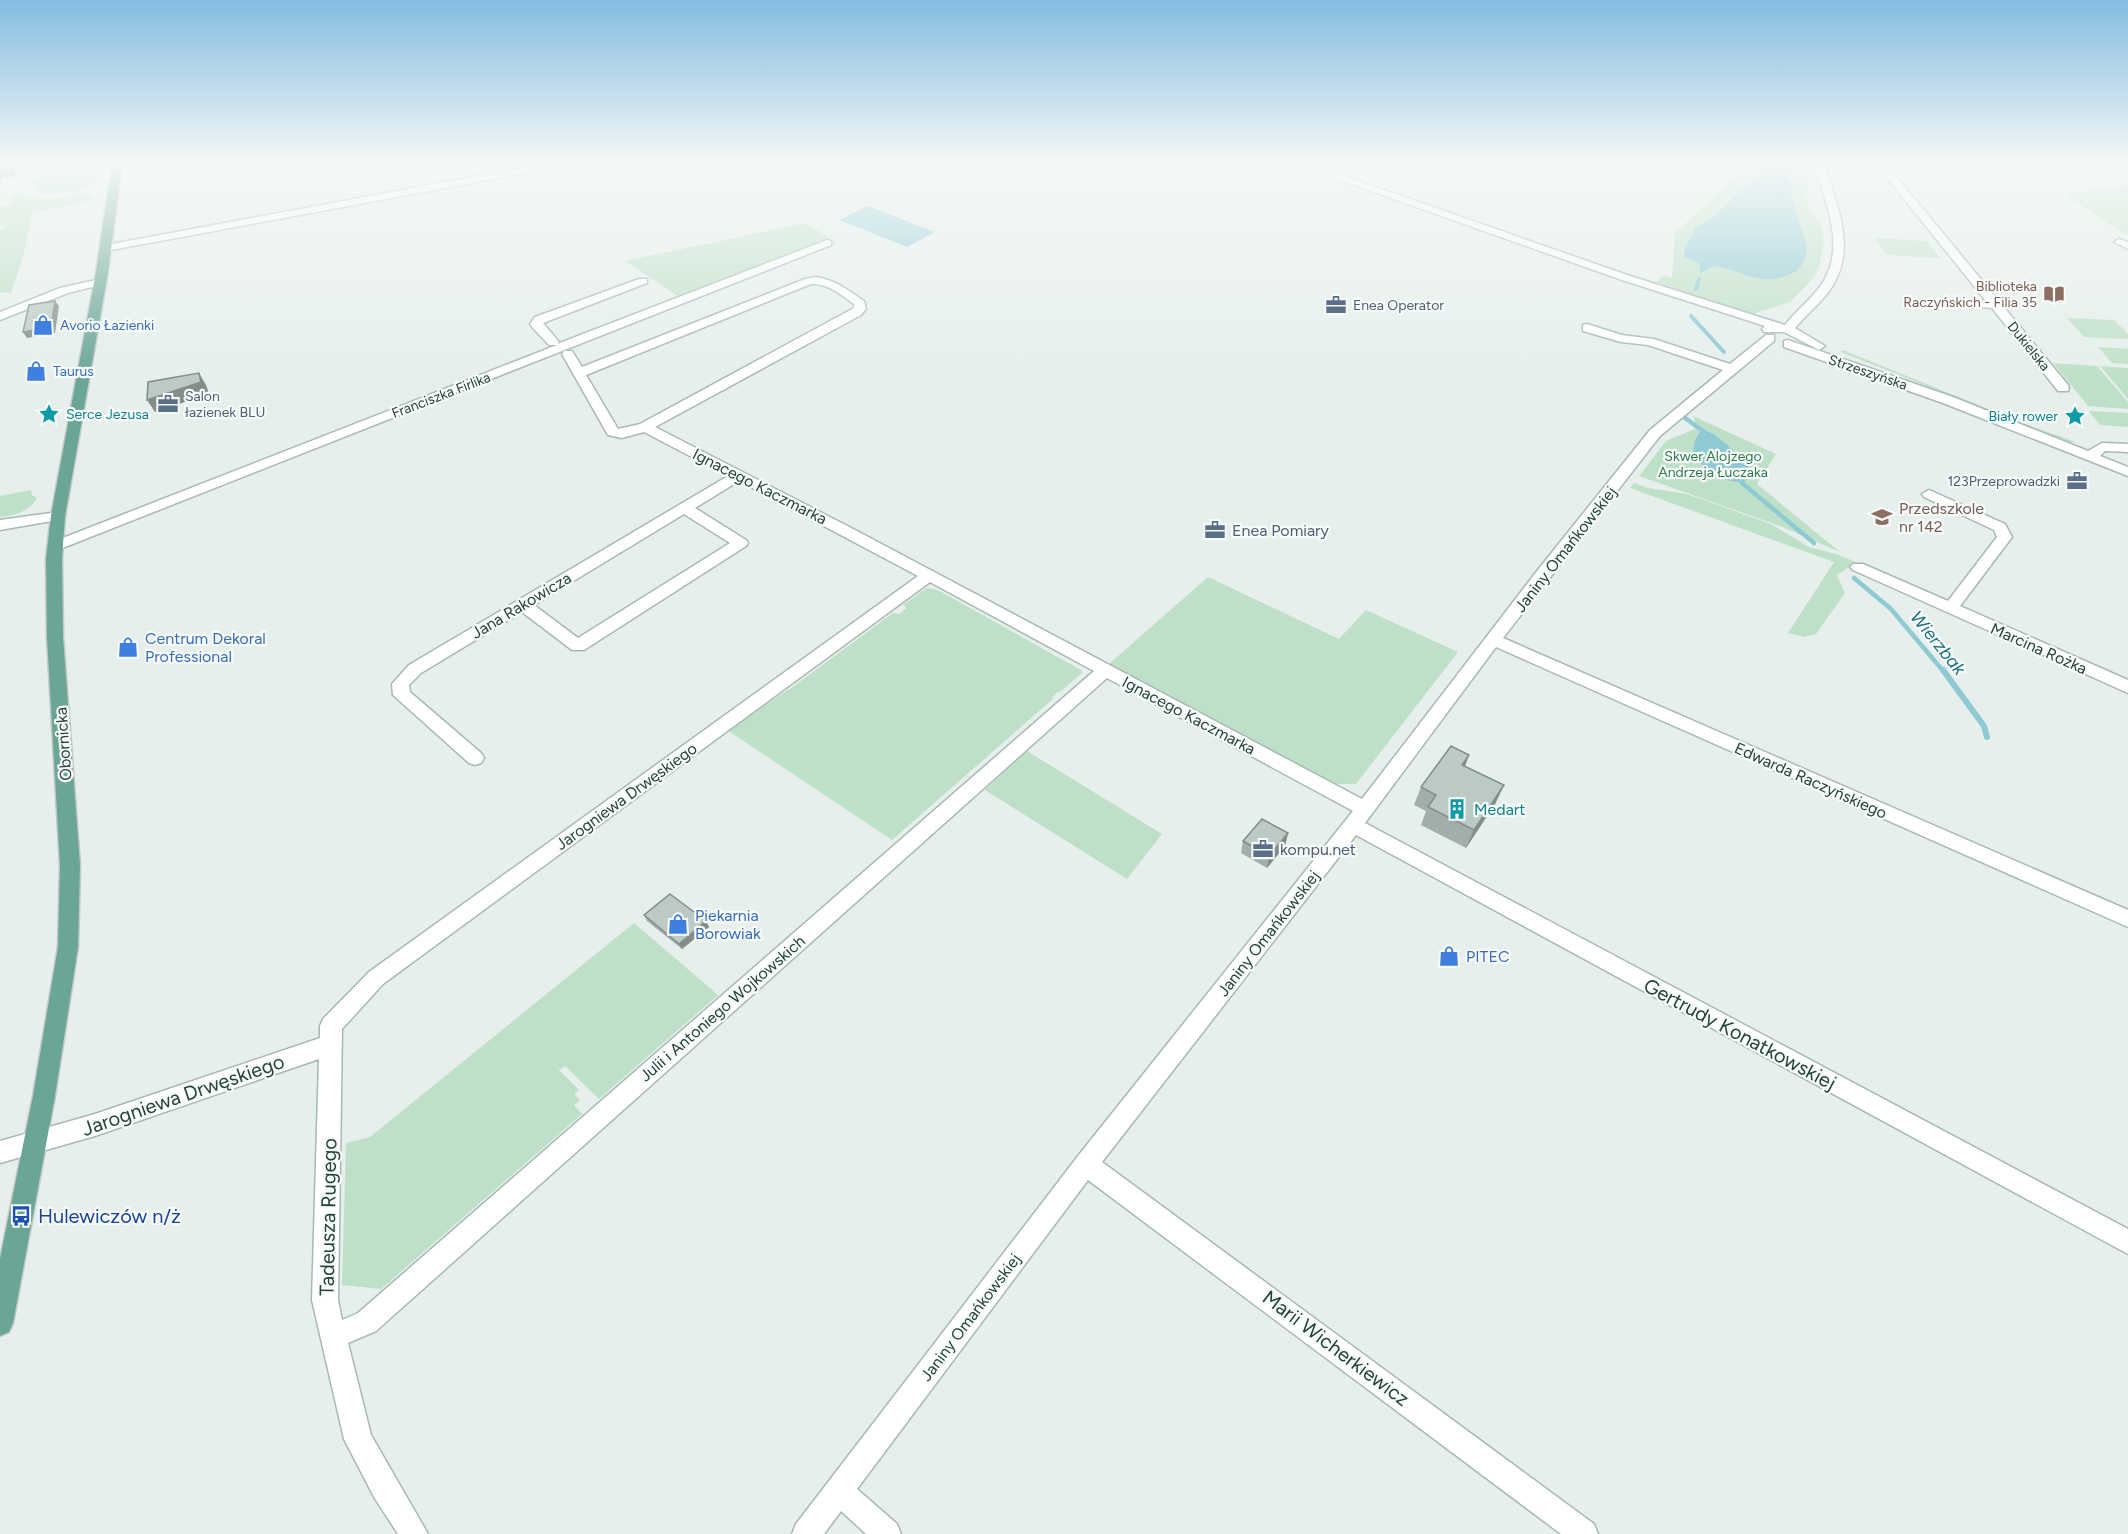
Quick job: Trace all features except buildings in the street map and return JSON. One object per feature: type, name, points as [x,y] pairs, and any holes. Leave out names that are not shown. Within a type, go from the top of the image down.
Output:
[{"type":"main road","name":"Obornicka","points":[[0,1323],[58,1017],[68,947],[71,898],[55,629],[55,546],[58,516],[108,236]]},
{"type":"street","points":[[106,248],[173,236]]},
{"type":"street","points":[[1505,236],[1646,285],[1784,328],[1828,285],[1839,259],[1840,236]]},
{"type":"street","name":"Dukielska","points":[[1939,236],[2063,388]]},
{"type":"street","name":"Franciszka Firlika","points":[[55,546],[827,243]]},
{"type":"street","points":[[568,354],[613,432],[622,435],[645,427],[857,312],[860,309],[860,303],[826,281],[818,279],[809,281],[579,373]]},
{"type":"street","points":[[554,342],[538,328],[536,324],[539,320],[643,280]]},
{"type":"street","points":[[0,316],[64,290],[100,282]]},
{"type":"street","points":[[1646,285],[1768,336]]},
{"type":"street","points":[[1962,303],[1995,305]]},
{"type":"street","points":[[1587,328],[1621,338],[1650,342],[1732,369]]},
{"type":"street","name":"Janiny Omańkowskiej","points":[[806,1534],[1086,1164],[1359,817],[1655,433],[1752,355],[1768,336],[1769,329],[1784,328]]},
{"type":"street","name":"Strzeszyńska","points":[[1784,328],[1948,400],[2128,472]]},
{"type":"street","name":"Strzeszyńska","points":[[1768,336],[1948,400]]},
{"type":"street","points":[[1788,344],[1799,342],[1801,337]]},
{"type":"street","name":"Janiny Omańkowskiej","points":[[1752,355],[1786,350],[1788,344]]},
{"type":"street","name":"Ignacego Kaczmarka","points":[[645,427],[738,476],[750,480],[1105,670],[1359,817]]},
{"type":"street","points":[[2091,456],[2102,447],[2128,448]]},
{"type":"street","name":"Jana Rakowicza","points":[[476,758],[402,695],[400,684],[415,669],[738,476]]},
{"type":"street","points":[[1929,494],[2000,527],[2005,537],[1950,609]]},
{"type":"street","points":[[522,604],[578,646],[741,543],[684,508]]},
{"type":"street","points":[[0,525],[58,516]]},
{"type":"street","name":"Marcina Rożka","points":[[1858,567],[2128,687]]},
{"type":"street","name":"Jarogniewa Drwęskiego","points":[[0,1152],[35,1144],[151,1106],[331,1035],[342,1012],[376,978],[929,575]]},
{"type":"street","name":"Edwarda Raczyńskiego","points":[[1494,639],[2128,919]]},
{"type":"street","name":"Julii i Antoniego Wojkowskich","points":[[333,1337],[367,1322],[1105,670]]},
{"type":"street","name":"Gertrudy Konatkowskiej","points":[[1359,817],[2128,1242]]},
{"type":"street","name":"Tadeusza Rugego","points":[[331,1035],[325,1300],[358,1439],[384,1487],[414,1534]]},
{"type":"street","name":"Marii Wicherkiewicz","points":[[1086,1164],[1584,1534]]},
{"type":"street","points":[[839,1491],[887,1534]]},
{"type":"green space","points":[[0,236],[28,236],[11,293],[0,293]]},
{"type":"green space","points":[[746,236],[825,236],[838,244],[688,303],[625,261]]},
{"type":"green space","points":[[1675,236],[1823,236],[1819,268],[1812,280],[1790,302],[1750,315],[1656,282],[1664,276],[1672,278]]},
{"type":"green space","points":[[1874,238],[1926,241],[1940,258],[1887,255]]},
{"type":"green space","points":[[2067,318],[2114,320],[2128,334],[2128,339],[2084,337]]},
{"type":"green space","points":[[2098,347],[2128,349],[2128,364],[2112,363]]},
{"type":"green space","points":[[1843,350],[2022,423],[2076,442],[2069,442],[1841,352]]},
{"type":"green space","points":[[2053,363],[2097,366],[2128,402],[2128,409],[2088,406]]},
{"type":"green space","points":[[2100,366],[2128,368],[2128,399]]},
{"type":"green space","points":[[2089,411],[2128,413],[2128,427],[2100,425]]},
{"type":"green space","name":"Skwer Alojzego Andrzeja Łuczaka","points":[[1693,416],[1776,454],[1757,484],[1840,552],[1780,526],[1639,476],[1666,441],[1697,428]]},
{"type":"green space","points":[[1634,483],[1648,488],[1687,494],[1771,524],[1809,547],[1856,562],[1837,575],[1845,593],[1816,634],[1805,637],[1788,633],[1834,562],[1630,488]]},
{"type":"green space","points":[[31,490],[32,495],[37,498],[34,503],[16,514],[0,517],[0,496]]},
{"type":"green space","points":[[1208,577],[1339,639],[1366,610],[1458,652],[1356,784],[1336,784],[1109,664]]},
{"type":"green space","points":[[927,588],[938,590],[1081,670],[1082,673],[892,840],[727,730],[794,686],[893,613],[899,614],[907,608],[903,605]]},
{"type":"green space","points":[[1027,751],[1162,834],[1127,879],[985,790]]},
{"type":"green space","points":[[634,923],[718,995],[599,1099],[565,1066],[560,1070],[548,1059],[579,1090],[574,1094],[580,1100],[574,1105],[582,1114],[381,1289],[342,1285],[346,1143],[370,1137]]},
{"type":"water","points":[[878,236],[928,236],[907,247]]},
{"type":"water","points":[[1692,236],[1803,236],[1806,250],[1805,259],[1796,271],[1780,278],[1763,279],[1713,266],[1700,274],[1700,264],[1684,257],[1685,247]]},
{"type":"water","points":[[1701,430],[1714,434],[1748,466],[1749,471],[1745,481],[1731,481],[1723,478],[1702,464],[1694,452],[1695,440]]},
{"type":"waterway","name":"Wierzbak","points":[[1696,289],[1699,279]]},
{"type":"waterway","name":"Wierzbak","points":[[1691,316],[1724,352]]},
{"type":"waterway","name":"Wierzbak","points":[[1685,418],[1710,436]]},
{"type":"waterway","name":"Wierzbak","points":[[1738,476],[1742,483],[1814,543]]},
{"type":"waterway","name":"Wierzbak","points":[[1854,578],[1891,609],[1944,672]]},
{"type":"waterway","name":"Wierzbak","points":[[1943,670],[1984,726],[1987,737]]},
{"type":"place","name":"Biblioteka Raczyńskich - Filia 35","points":[[2054,294]]},
{"type":"place","name":"Enea Operator","points":[[1336,305]]},
{"type":"place","name":"Avorio Łazienki","points":[[43,325]]},
{"type":"place","name":"Taurus","points":[[36,371]]},
{"type":"place","name":"Salon łazienek BLU","points":[[168,404]]},
{"type":"place","name":"Serce Jezusa","points":[[49,414]]},
{"type":"place","name":"Biały rower","points":[[2075,416]]},
{"type":"place","name":"123Przeprowadzki","points":[[2077,481]]},
{"type":"place","name":"Przedszkole nr 142","points":[[1882,517]]},
{"type":"place","name":"Enea Pomiary","points":[[1215,530]]},
{"type":"place","name":"Centrum Dekoral Professional","points":[[128,647]]},
{"type":"place","name":"Medart","points":[[1457,809]]},
{"type":"place","name":"kompu.net","points":[[1263,849]]},
{"type":"place","name":"Piekarnia Borowiak","points":[[678,924]]},
{"type":"place","name":"PITEC","points":[[1449,956]]},
{"type":"place","name":"Hulewiczów n/ż","points":[[21,1216]]}]
